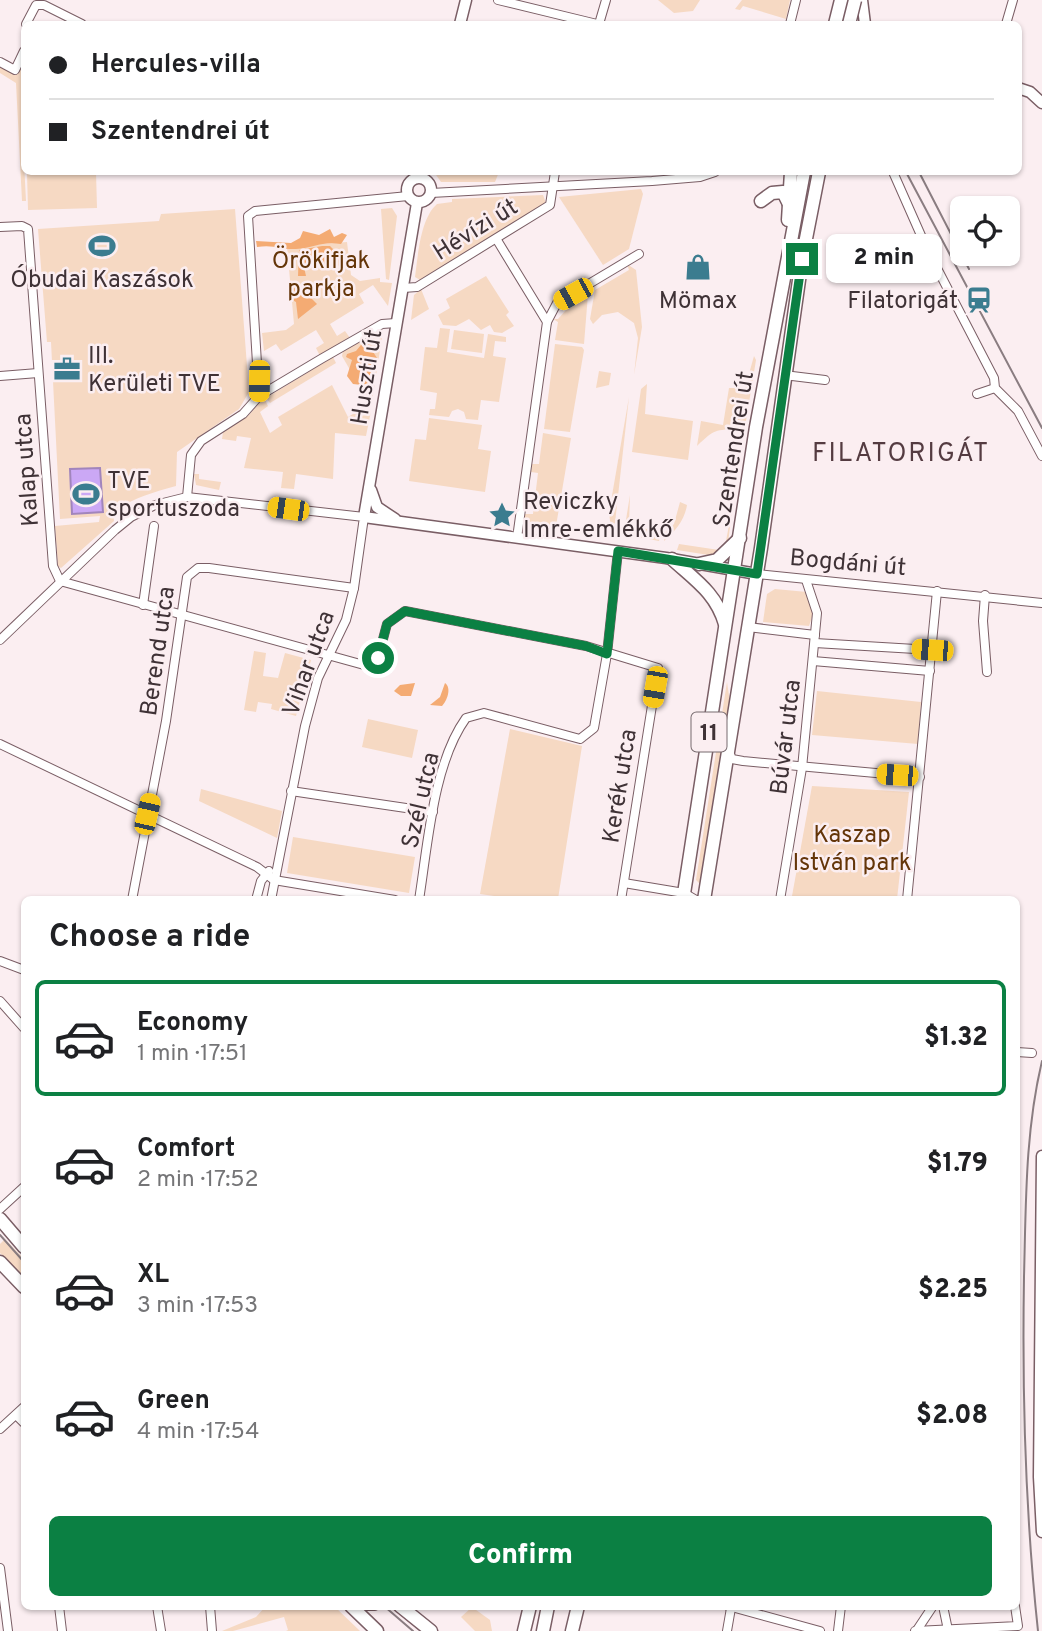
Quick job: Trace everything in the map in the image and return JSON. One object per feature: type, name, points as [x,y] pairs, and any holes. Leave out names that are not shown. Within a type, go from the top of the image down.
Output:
[{"type":"main road","points":[[836,21],[841,0]]},
{"type":"main road","points":[[851,21],[861,2]]},
{"type":"main road","points":[[792,175],[788,222],[793,233]]},
{"type":"main road","name":"Szentendrei út","points":[[683,896],[768,357],[803,175]]},
{"type":"main road","name":"Szentendrei út","points":[[705,896],[757,574],[784,375],[818,175]]},
{"type":"main road","points":[[761,201],[772,193],[783,192],[789,205]]},
{"type":"main road","points":[[699,564],[717,560],[740,538]]},
{"type":"main road","points":[[672,559],[716,600],[726,628]]},
{"type":"main road","points":[[0,1219],[21,1245]]},
{"type":"main road","points":[[0,1232],[21,1247]]},
{"type":"main road","points":[[0,1262],[21,1284]]},
{"type":"main road","points":[[355,1610],[377,1631]]},
{"type":"main road","points":[[405,1610],[431,1631]]},
{"type":"main road","points":[[524,1631],[529,1610]]},
{"type":"main road","points":[[543,1631],[547,1610]]},
{"type":"main road","points":[[572,1631],[577,1610]]},
{"type":"street","points":[[461,21],[466,0]]},
{"type":"street","points":[[498,0],[586,21]]},
{"type":"street","points":[[599,21],[606,0]]},
{"type":"street","points":[[791,21],[796,0]]},
{"type":"street","points":[[1007,21],[1013,0]]},
{"type":"street","points":[[861,2],[864,21]]},
{"type":"street","points":[[27,21],[30,10],[36,5],[44,5],[76,21]]},
{"type":"street","points":[[0,62],[15,70],[21,57]]},
{"type":"street","points":[[1022,89],[1030,92],[1042,103]]},
{"type":"street","points":[[259,396],[247,222],[250,213],[426,201],[431,193],[429,184],[422,175],[408,184],[413,200]]},
{"type":"street","points":[[551,188],[554,175]]},
{"type":"street","points":[[431,193],[551,188],[652,176],[706,175]]},
{"type":"street","points":[[894,175],[927,249],[994,378],[995,388],[1018,411],[1042,456]]},
{"type":"street","name":"Hévízi út","points":[[403,288],[417,288],[550,205],[551,188]]},
{"type":"street","name":"Huszti út","points":[[364,517],[403,288],[413,200]]},
{"type":"street","name":"Kalap utca","points":[[0,227],[22,226],[28,229],[53,566],[60,581]]},
{"type":"street","points":[[497,240],[547,322]]},
{"type":"street","points":[[517,538],[547,322],[557,303],[639,254]]},
{"type":"street","points":[[0,640],[131,517],[170,499],[187,497],[191,455],[197,445],[243,414],[259,396],[382,324],[396,323]]},
{"type":"street","points":[[0,376],[38,373]]},
{"type":"street","points":[[784,375],[825,380]]},
{"type":"street","points":[[977,394],[995,388]]},
{"type":"street","name":"Bogdáni út","points":[[369,484],[376,507],[401,522]]},
{"type":"street","name":"Bogdáni út","points":[[187,497],[364,517],[618,551],[757,574],[985,595],[1042,603]]},
{"type":"street","name":"Vihar utca","points":[[272,896],[291,791],[318,678],[346,620],[354,588],[364,517]]},
{"type":"street","points":[[144,605],[153,526]]},
{"type":"street","points":[[60,581],[364,665],[378,658],[387,624],[405,611],[586,646],[607,654],[618,551]]},
{"type":"street","name":"Berend utca","points":[[133,896],[184,616],[184,585],[187,576],[198,568],[354,588]]},
{"type":"street","name":"Búvár utca","points":[[781,896],[802,768],[815,639],[817,613],[806,580]]},
{"type":"street","points":[[907,896],[937,591]]},
{"type":"street","points":[[985,595],[983,621],[988,672]]},
{"type":"street","points":[[748,626],[815,639],[932,650]]},
{"type":"street","name":"Szél utca","points":[[420,896],[433,812],[457,733],[470,715],[484,713],[580,739],[594,728],[607,654]]},
{"type":"street","name":"Kerék utca","points":[[607,654],[658,668],[622,896]]},
{"type":"street","points":[[813,661],[930,671]]},
{"type":"street","points":[[0,744],[267,873],[274,880],[371,896]]},
{"type":"street","points":[[728,747],[733,759],[760,764],[920,777]]},
{"type":"street","points":[[291,791],[433,812]]},
{"type":"street","points":[[257,896],[261,881],[277,862]]},
{"type":"street","points":[[624,883],[683,896]]},
{"type":"street","points":[[1,960],[21,969]]},
{"type":"street","points":[[0,1001],[21,1025]]},
{"type":"street","points":[[1020,1052],[1032,1053]]},
{"type":"street","points":[[1042,1156],[1039,1477],[1042,1532]]},
{"type":"street","points":[[0,1209],[21,1190]]},
{"type":"street","points":[[0,1429],[21,1409]]},
{"type":"street","points":[[16,1415],[21,1420]]},
{"type":"street","points":[[0,1568],[8,1631]]},
{"type":"street","points":[[59,1610],[62,1631]]},
{"type":"street","points":[[157,1610],[160,1631]]},
{"type":"street","points":[[209,1610],[212,1631]]},
{"type":"street","points":[[727,1631],[729,1610]]},
{"type":"street","points":[[739,1610],[820,1631]]},
{"type":"street","points":[[838,1629],[840,1610]]},
{"type":"street","points":[[916,1630],[930,1610]]},
{"type":"street","points":[[944,1610],[948,1630]]},
{"type":"street","points":[[916,1630],[1018,1626],[1016,1610]]},
{"type":"green space","points":[[658,0],[700,0],[693,11],[674,13]]},
{"type":"green space","points":[[742,0],[790,0],[786,19],[743,6],[740,10],[735,9]]},
{"type":"green space","points":[[21,62],[21,175],[25,175],[26,201],[22,201],[16,83],[0,73],[0,66],[14,73]]},
{"type":"green space","points":[[27,175],[96,175],[97,208],[28,210]]},
{"type":"green space","points":[[436,175],[498,175],[495,182],[441,182]]},
{"type":"green space","points":[[641,189],[643,194],[629,249],[603,265],[559,197]]},
{"type":"green space","points":[[543,195],[546,203],[420,280],[415,277],[423,228],[437,204],[452,202],[452,199]]},
{"type":"green space","points":[[392,208],[397,216],[389,280],[386,279],[381,209]]},
{"type":"green space","points":[[235,209],[249,392],[239,409],[177,452],[176,486],[143,496],[120,508],[113,513],[114,521],[61,568],[58,566],[55,526],[99,522],[100,516],[60,519],[51,342],[47,342],[38,229],[159,221],[161,214]]},
{"type":"green space","name":"Örökifjak parkja","points":[[347,242],[351,275],[360,281],[380,278],[380,282],[392,283],[388,306],[373,285],[359,294],[364,303],[330,324],[337,336],[345,331],[350,338],[320,356],[316,348],[324,343],[316,330],[281,351],[276,344],[264,351],[262,333],[286,330],[294,324],[287,247]]},
{"type":"green space","points":[[627,264],[636,270],[642,327],[634,375],[638,338],[634,323],[618,312],[602,315],[593,324],[590,319],[595,290],[629,270]]},
{"type":"green space","points":[[486,276],[509,312],[506,315],[514,326],[502,333],[494,332],[490,325],[481,330],[469,319],[456,326],[443,325],[438,315],[450,308],[446,299]]},
{"type":"green space","points":[[421,289],[429,309],[411,320],[414,295]]},
{"type":"green space","points":[[588,294],[584,344],[555,340],[558,322],[553,319],[558,319],[566,310],[564,306],[568,304],[570,307]]},
{"type":"green space","points":[[440,328],[450,329],[447,352],[484,358],[488,334],[506,337],[506,342],[495,341],[493,356],[506,358],[499,402],[481,400],[478,420],[466,419],[464,412],[458,409],[452,411],[449,417],[429,415],[430,409],[435,409],[437,393],[420,390],[425,347],[437,348]]},
{"type":"green space","points":[[378,330],[383,331],[372,401],[368,401],[342,356],[343,351]]},
{"type":"green space","points":[[454,330],[484,334],[482,353],[451,349]]},
{"type":"green space","points":[[555,344],[582,347],[584,350],[570,432],[544,429]]},
{"type":"green space","points":[[754,356],[756,360],[746,421],[741,428],[712,433],[697,446],[701,421],[723,425],[729,388],[745,388]]},
{"type":"green space","points":[[333,357],[336,363],[270,403],[266,398]]},
{"type":"green space","points":[[599,371],[611,373],[609,385],[596,388]]},
{"type":"green space","points":[[647,384],[645,414],[693,421],[688,460],[632,452],[641,389]]},
{"type":"green space","points":[[332,385],[348,417],[361,409],[371,411],[366,436],[335,433],[333,479],[296,474],[294,489],[281,488],[283,472],[244,468],[251,438],[237,436],[236,441],[222,439],[223,432],[249,415],[264,398],[268,406],[260,412],[270,433],[282,425],[278,417]]},
{"type":"green space","points":[[629,397],[615,523],[611,528],[609,513]]},
{"type":"green space","points":[[429,418],[482,425],[478,449],[491,451],[485,492],[409,481],[415,439],[426,440]]},
{"type":"green space","points":[[543,433],[571,438],[556,526],[549,531],[525,527],[525,514],[533,514],[538,473],[531,472],[532,464],[539,464]]},
{"type":"green space","points":[[194,474],[199,474],[199,479],[221,482],[219,490],[196,485]]},
{"type":"green space","points":[[630,495],[629,524],[661,533],[659,541],[627,535],[625,526]]},
{"type":"green space","points":[[680,502],[687,505],[684,515],[676,529],[664,541],[665,533],[674,524]]},
{"type":"green space","points":[[732,509],[728,544],[715,556],[677,550],[679,544],[719,550],[726,541]]},
{"type":"green space","points":[[775,589],[807,592],[814,611],[809,626],[763,622],[767,594]]},
{"type":"green space","points":[[254,651],[266,653],[263,676],[278,678],[285,653],[311,660],[296,716],[271,709],[272,704],[258,702],[256,712],[244,710]]},
{"type":"green space","points":[[727,682],[730,702],[701,885],[696,880]]},
{"type":"green space","points":[[817,691],[921,702],[918,744],[812,735]]},
{"type":"green space","points":[[368,719],[418,730],[412,758],[362,747]]},
{"type":"green space","points":[[510,729],[582,746],[558,896],[480,894]]},
{"type":"green space","name":"Kaszap István park","points":[[812,786],[909,792],[897,896],[792,896]]},
{"type":"green space","points":[[201,789],[282,811],[277,838],[199,801]]},
{"type":"green space","points":[[293,837],[415,857],[409,893],[287,873]]},
{"type":"green space","points":[[5,1239],[21,1256],[21,1274],[0,1253],[0,1244]]},
{"type":"green space","points":[[262,1610],[338,1610],[360,1631],[286,1631],[288,1630],[284,1617],[233,1631],[222,1631],[256,1617]]},
{"type":"green space","points":[[469,1610],[476,1610],[490,1620],[492,1631],[475,1631],[461,1617]]},
{"type":"shaded area","points":[[330,229],[334,237],[342,233],[347,235],[341,244],[328,243],[296,249],[257,247],[256,241],[291,243],[300,238],[303,231],[319,235]]},
{"type":"shaded area","points":[[330,246],[344,260],[343,270],[336,263],[325,265],[307,260],[304,267],[306,276],[298,276],[299,250]]},
{"type":"shaded area","points":[[299,286],[317,304],[298,319],[296,302],[287,297],[288,289]]},
{"type":"shaded area","points":[[374,338],[376,341],[370,347],[377,358],[372,382],[353,384],[347,376],[352,360],[346,357],[347,354],[356,351],[365,340]]},
{"type":"shaded area","name":"TVE sportuszoda","points":[[100,468],[103,512],[72,514],[70,469]]},
{"type":"shaded area","points":[[415,683],[411,696],[401,696],[394,691],[400,685]]},
{"type":"shaded area","points":[[445,683],[448,691],[444,704],[430,705],[440,697]]},
{"type":"tram line","points":[[838,0],[842,21]]},
{"type":"tram line","points":[[850,0],[855,21]]},
{"type":"tram line","points":[[908,175],[1042,428]]},
{"type":"tram line","points":[[921,175],[969,269]]},
{"type":"tram line","points":[[1038,1631],[1027,1498],[1023,1322],[1027,1168],[1032,1114],[1042,1061]]},
{"type":"tram line","points":[[0,1235],[21,1259]]},
{"type":"tram line","points":[[389,1610],[413,1631]]},
{"type":"place","name":"Óbudai Kaszások","points":[[102,246]]},
{"type":"place","name":"Mömax","points":[[698,267]]},
{"type":"place","name":"Filatorigát","points":[[979,300]]},
{"type":"place","name":"III. Kerületi TVE","points":[[67,369]]},
{"type":"place","name":"TVE sportuszoda","points":[[86,494]]},
{"type":"place","name":"Reviczky Imre-emlékkő","points":[[502,515]]},
{"type":"district","name":"FILATORIGÁT","points":[[901,452]]},
{"type":"route","points":[[378,658],[387,624],[405,611],[586,646],[607,654],[618,551],[757,574],[802,259]]}]
